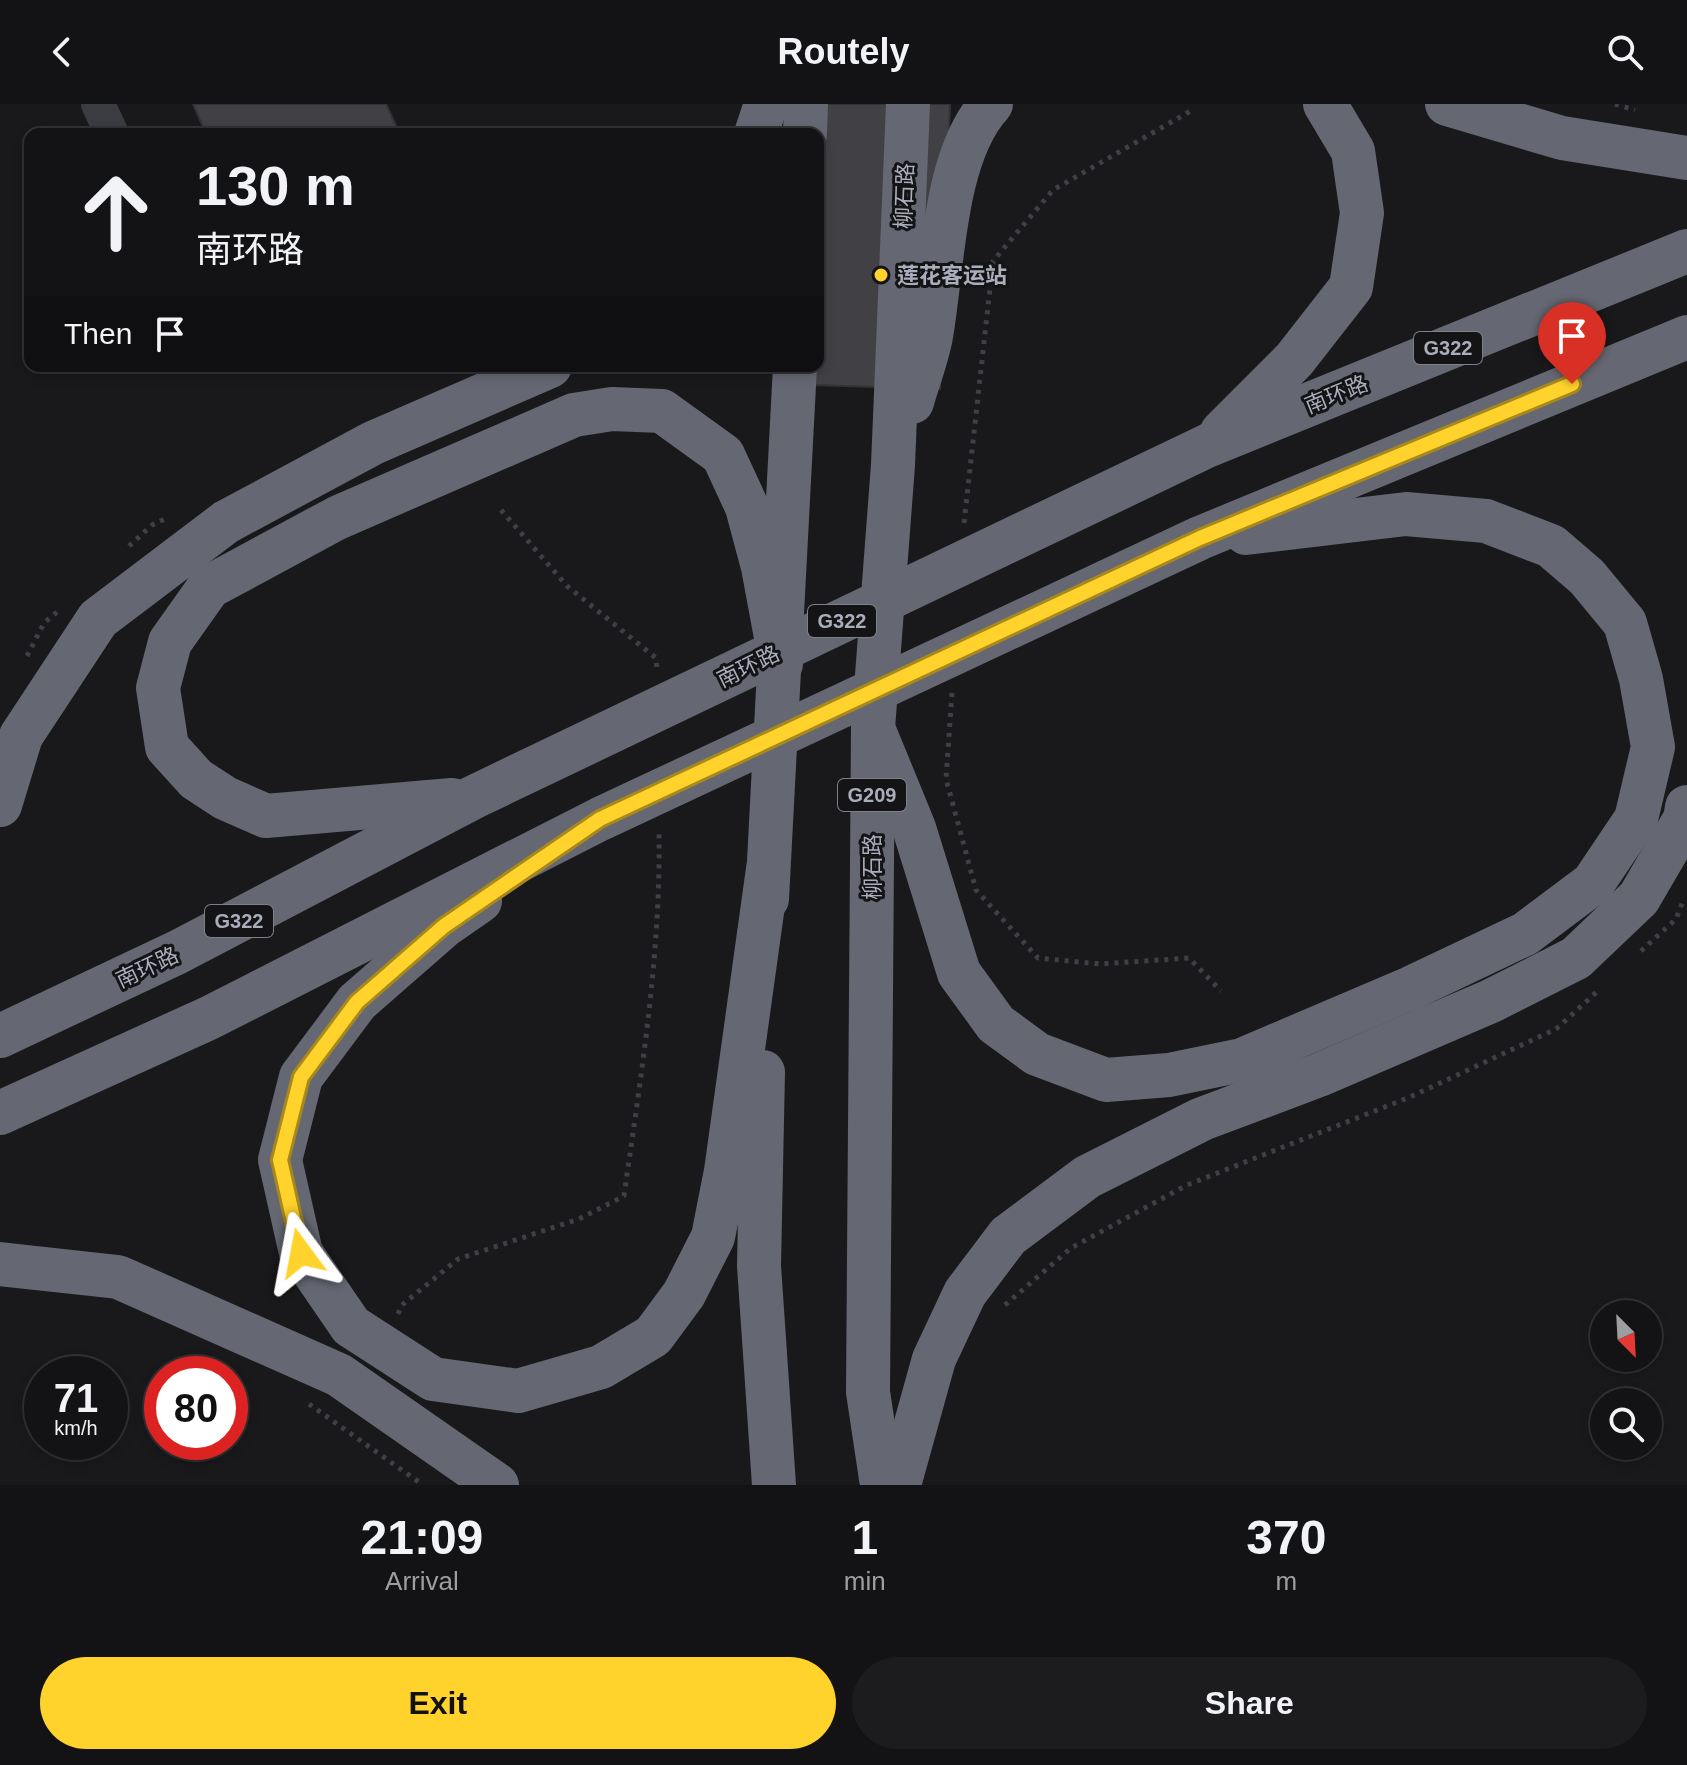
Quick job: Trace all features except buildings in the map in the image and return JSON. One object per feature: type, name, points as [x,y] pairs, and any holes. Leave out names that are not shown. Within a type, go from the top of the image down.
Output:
[{"type":"highway","points":[[758,128],[766,104]]},
{"type":"highway","points":[[805,128],[806,104]]},
{"type":"highway","name":"柳石路","points":[[882,1485],[868,1392],[873,728],[893,465],[908,104]]},
{"type":"highway","points":[[893,465],[931,338],[947,209],[975,121],[991,104]]},
{"type":"highway","points":[[1209,445],[1294,360],[1351,287],[1362,213],[1360,197],[1353,151],[1325,104]]},
{"type":"highway","points":[[1447,104],[1562,138],[1687,158]]},
{"type":"highway","name":"南环路","points":[[0,1036],[178,952],[474,797],[1209,445],[1687,251]]},
{"type":"highway","points":[[0,1113],[209,1018],[600,819],[1200,538],[1687,337]]},
{"type":"highway","points":[[0,805],[21,736],[98,619],[226,522],[373,443],[536,372]]},
{"type":"highway","points":[[774,1485],[759,1266],[768,869],[795,372]]},
{"type":"highway","points":[[474,797],[266,816],[225,798],[196,779],[167,747],[158,688],[170,642],[209,587],[337,518],[574,415],[612,409],[662,411],[723,455],[747,507],[763,567],[781,664]]},
{"type":"highway","points":[[873,728],[914,828],[959,973],[996,1024],[1037,1054],[1106,1080],[1169,1075],[1242,1060],[1411,988],[1525,934],[1593,883],[1636,819],[1653,747],[1641,679],[1625,623],[1587,577],[1551,546],[1486,521],[1406,514],[1200,538]]},
{"type":"highway","points":[[899,1485],[934,1359],[965,1293],[1008,1236],[1087,1177],[1202,1119],[1319,1075],[1491,1001],[1576,958],[1639,898],[1685,819],[1687,807]]},
{"type":"highway","points":[[600,819],[444,926],[357,1002],[301,1077],[280,1160],[301,1253],[351,1326],[433,1379],[518,1391],[601,1367],[653,1336],[684,1294],[713,1237],[726,1171],[768,869]]},
{"type":"highway","points":[[0,1264],[118,1277],[339,1375],[497,1485]]},
{"type":"street","points":[[98,104],[109,128]]},
{"type":"path","points":[[501,510],[567,586],[656,658],[657,672]]},
{"type":"path","points":[[396,1317],[402,1305],[458,1259],[579,1219],[624,1196],[659,908],[659,819]]},
{"type":"path","points":[[1632,959],[1676,919],[1687,890]]},
{"type":"path","points":[[1000,1309],[1071,1248],[1187,1185],[1410,1097],[1556,1029],[1600,989]]},
{"type":"path","points":[[305,1401],[423,1485]]},
{"type":"place","name":"莲花客运站","points":[[881,275]]},
{"type":"route","points":[[301,1253],[280,1160],[301,1077],[357,1002],[444,926],[600,819],[1200,538],[1572,384]]}]
